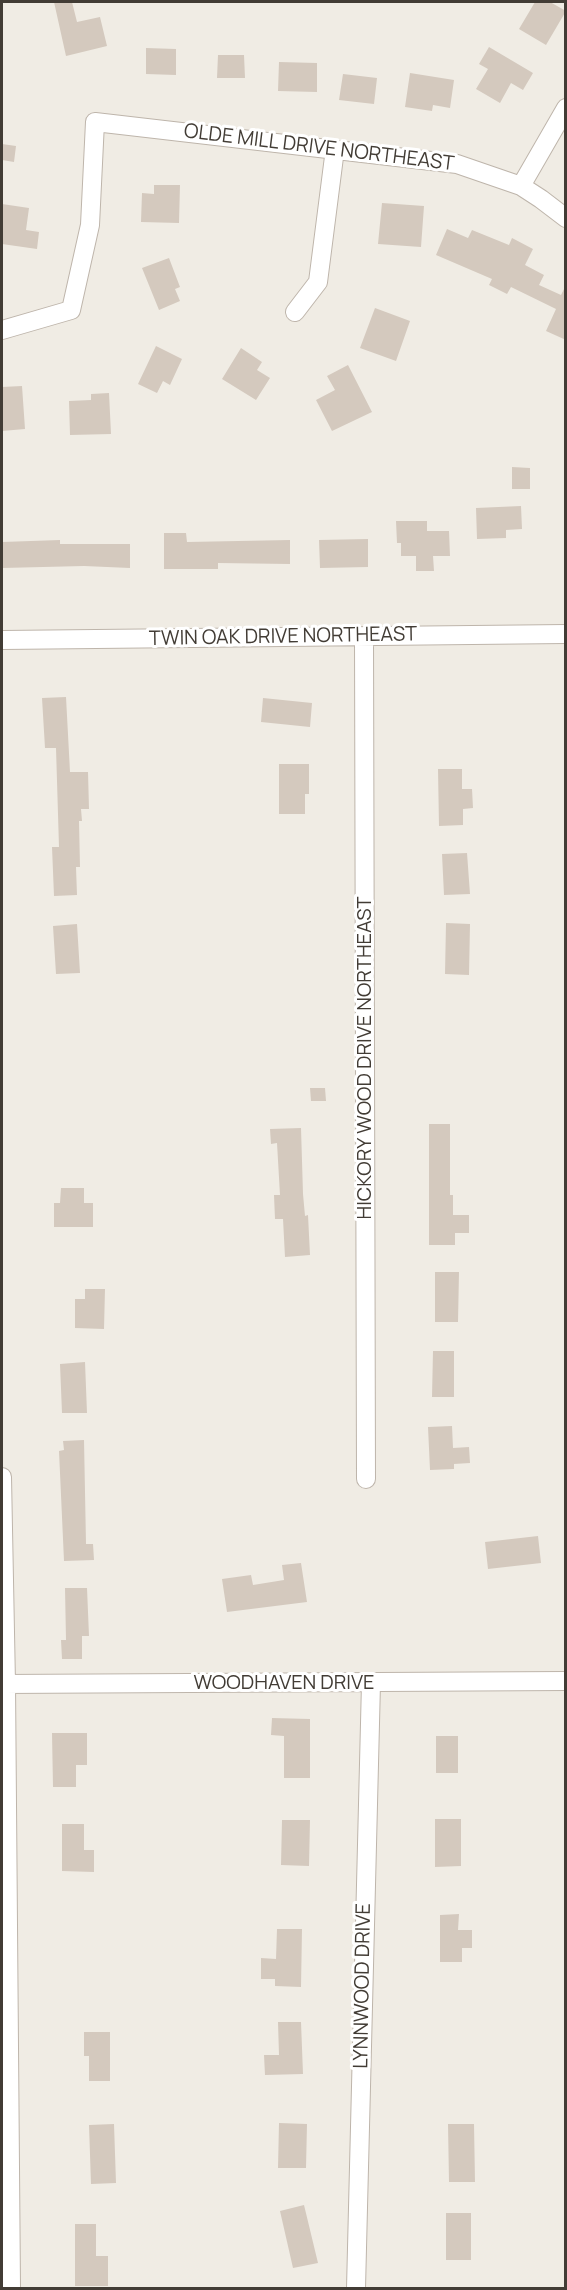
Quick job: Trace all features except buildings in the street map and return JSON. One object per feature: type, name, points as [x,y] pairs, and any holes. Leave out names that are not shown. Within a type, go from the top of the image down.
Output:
[{"type":"street","points":[[521,186],[566,108]]},
{"type":"street","name":"OLDE MILL DRIVE NORTHEAST","points":[[2,330],[71,310],[90,225],[95,122],[457,164],[521,186],[566,218]]},
{"type":"street","points":[[296,312],[318,282],[335,149]]},
{"type":"street","name":"TWIN OAK DRIVE NORTHEAST","points":[[2,640],[566,634]]},
{"type":"street","name":"HICKORY WOOD DRIVE NORTHEAST","points":[[364,636],[366,1479]]},
{"type":"street","points":[[2,1477],[11,2289]]},
{"type":"street","name":"WOODHAVEN DRIVE","points":[[4,1684],[566,1681]]},
{"type":"street","name":"LYNNWOOD DRIVE","points":[[356,2289],[371,1683]]}]
